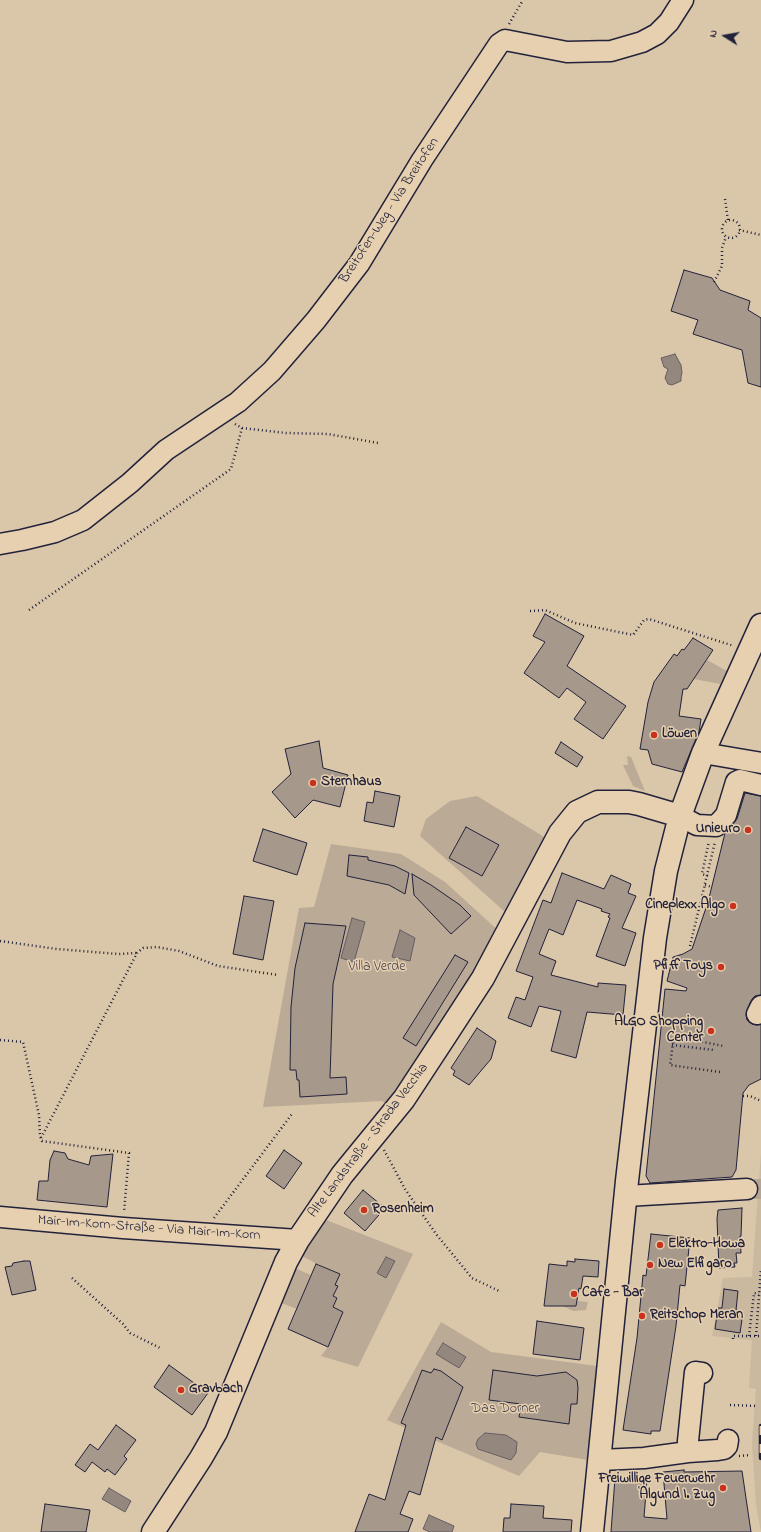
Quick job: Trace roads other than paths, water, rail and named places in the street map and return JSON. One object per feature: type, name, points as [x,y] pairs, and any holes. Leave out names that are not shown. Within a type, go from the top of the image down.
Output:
[{"type":"main road","points":[[592,1532],[626,1196],[655,938],[666,871],[680,816],[704,753],[761,625]]},
{"type":"main road","name":"Alte Landstraße - Strada Vecchia","points":[[153,1532],[216,1432],[286,1262],[298,1240],[342,1175],[404,1099],[483,978],[560,832],[577,812],[598,802],[629,802],[680,816]]},
{"type":"street","name":"Breitofen-Weg - Via Breitofen","points":[[0,544],[55,532],[83,520],[130,483],[166,450],[238,402],[272,371],[316,320],[354,270],[430,147],[494,51],[505,40],[567,52],[611,51],[642,42],[657,34],[669,22],[683,0]]},
{"type":"street","points":[[704,753],[761,763]]},
{"type":"street","points":[[680,816],[697,825],[716,826],[726,815],[736,782],[740,780],[761,785]]},
{"type":"street","points":[[626,1196],[747,1189]]},
{"type":"street","name":"Mair-Im-Korn-Straße - Via Mair-Im-Korn","points":[[0,1218],[298,1240]]},
{"type":"street","points":[[688,1452],[695,1372],[702,1373]]},
{"type":"street","points":[[600,1460],[644,1458],[724,1449],[727,1446],[728,1440]]},
{"type":"tunnel","points":[[747,1189],[761,1189]]},
{"type":"railway","points":[[761,1426],[761,1458]]},
{"type":"place","name":"Löwen","points":[[654,735]]},
{"type":"place","name":"Sternhaus","points":[[313,783]]},
{"type":"place","name":"Unieuro","points":[[748,830]]},
{"type":"place","name":"Cineplexx Algo","points":[[733,906]]},
{"type":"place","name":"Pfiff Toys","points":[[721,967]]},
{"type":"place","name":"ALGO Shopping Center","points":[[711,1031]]},
{"type":"place","name":"Rosenheim","points":[[364,1210]]},
{"type":"place","name":"Elektro-Howa","points":[[660,1245]]},
{"type":"place","name":"New Elfigaro","points":[[650,1265]]},
{"type":"place","name":"Cafe - Bar","points":[[574,1294]]},
{"type":"place","name":"Reitschop Meran","points":[[642,1316]]},
{"type":"place","name":"Gravbach","points":[[181,1390]]},
{"type":"place","name":"Freiwillige Feuerwehr Algund I. Zug","points":[[723,1488]]},
{"type":"park label","name":"Villa Verde","points":[[377,968]]},
{"type":"park label","name":"Das Dorner","points":[[505,1410]]}]
